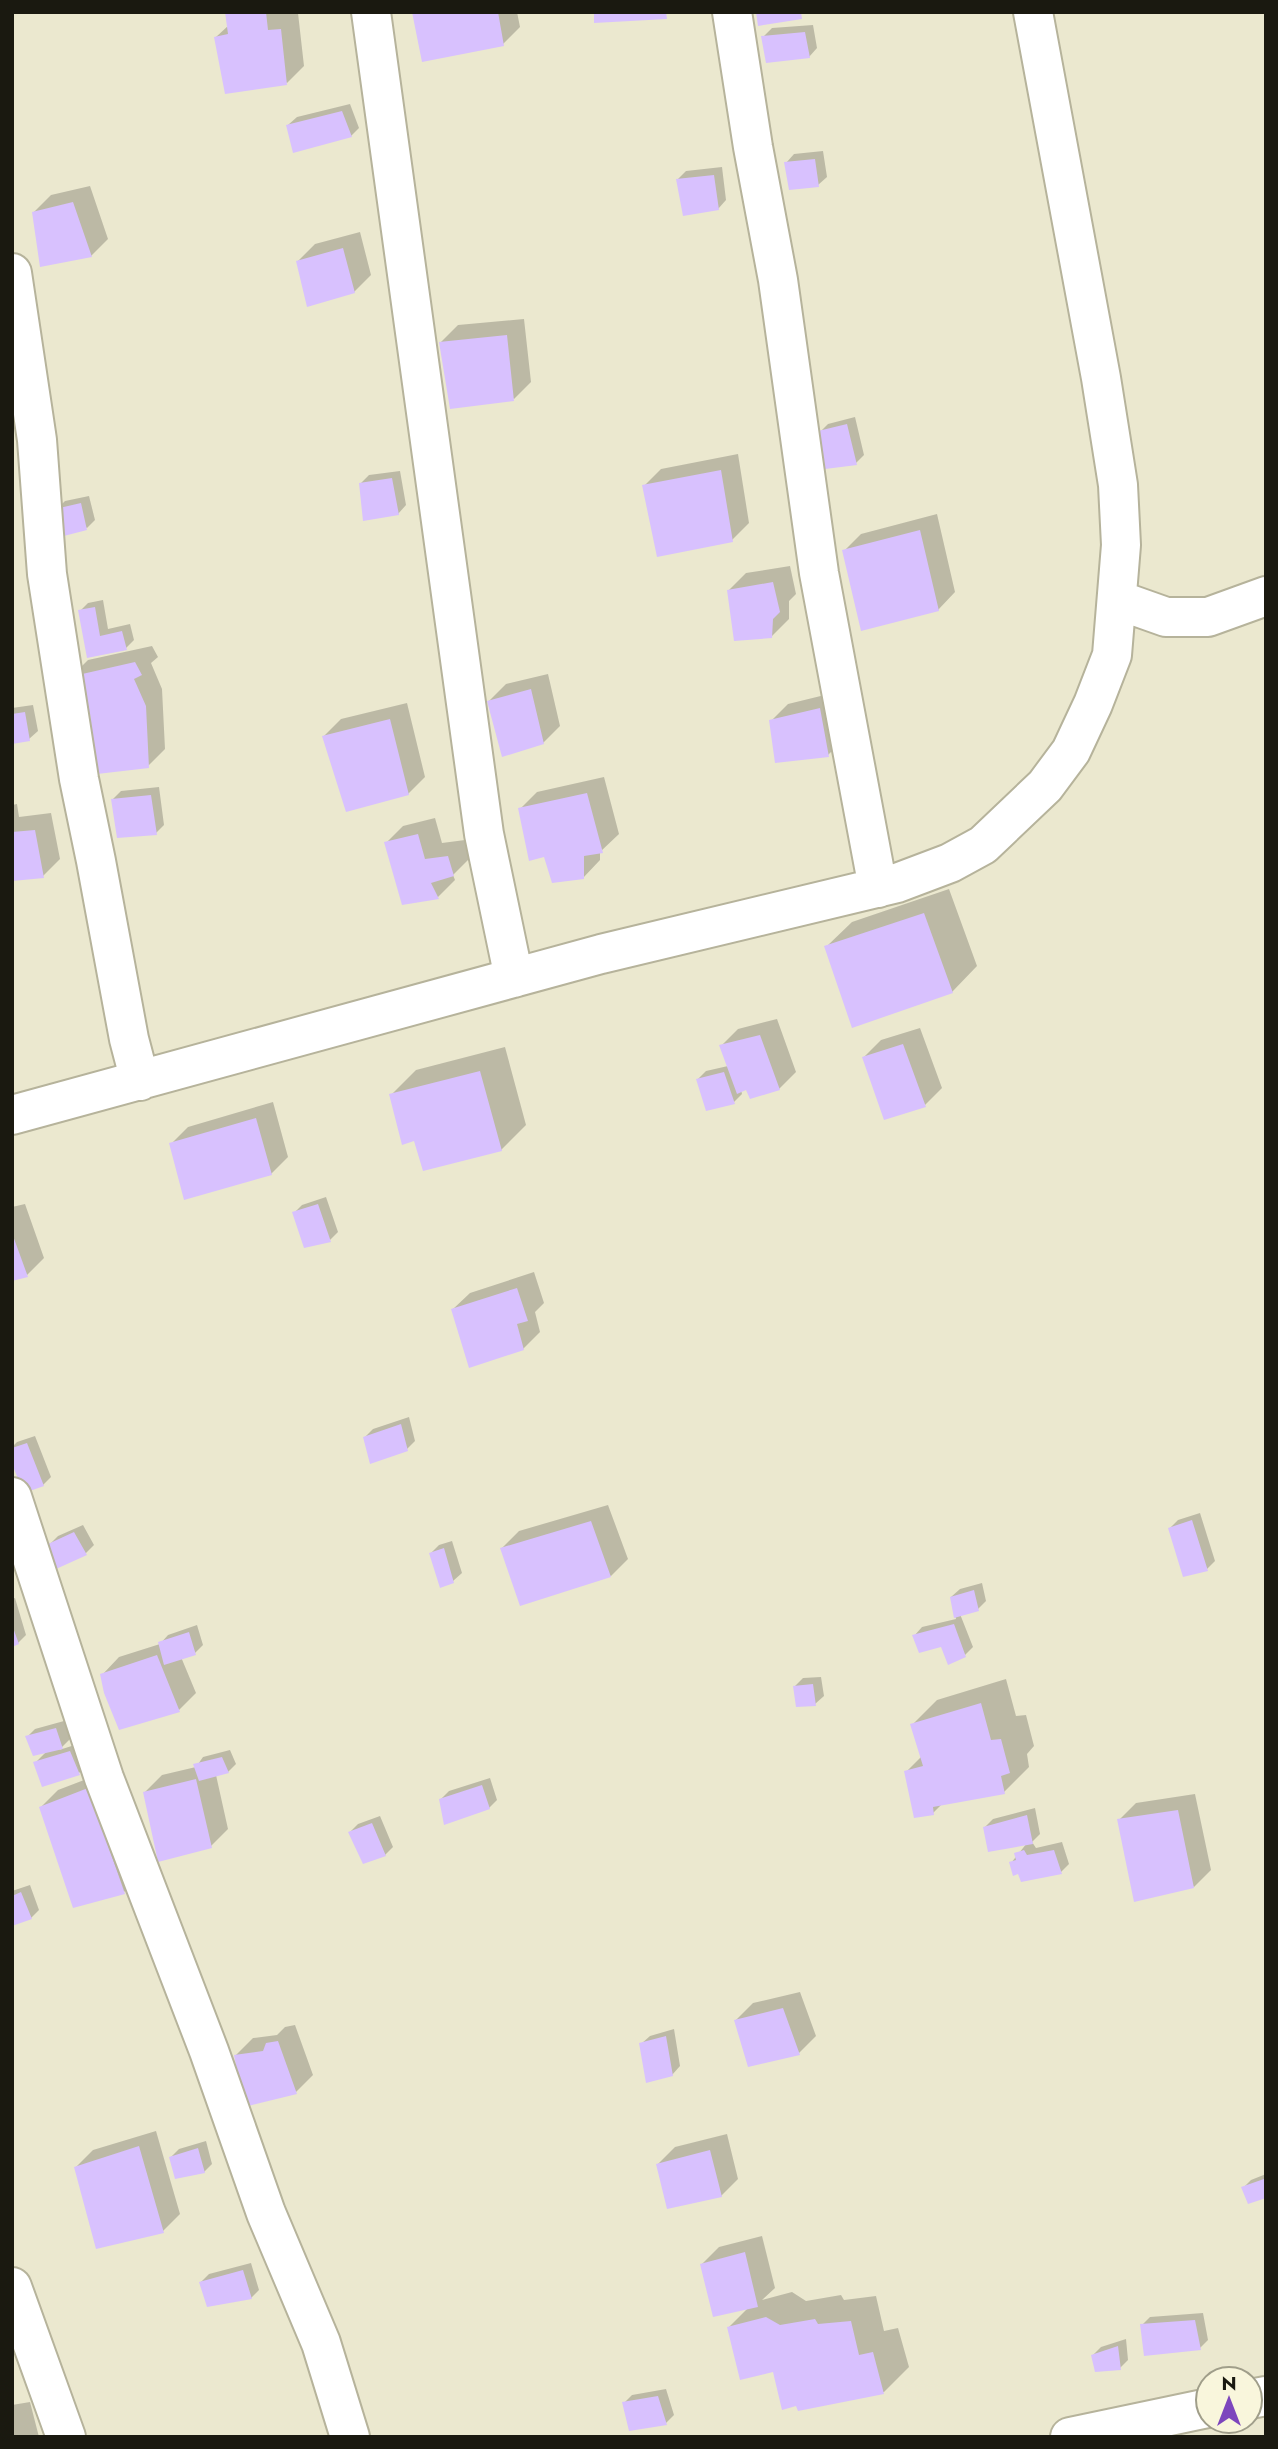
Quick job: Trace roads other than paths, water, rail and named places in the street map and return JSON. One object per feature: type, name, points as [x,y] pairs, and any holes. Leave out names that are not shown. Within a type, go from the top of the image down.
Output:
[{"type":"street","points":[[371,12],[484,834],[514,978]]},
{"type":"street","points":[[732,12],[753,147],[778,280],[819,573],[878,888]]},
{"type":"street","points":[[12,1115],[601,954],[878,888],[950,863],[983,845],[1045,786],[1071,751],[1112,655],[1121,545],[1118,485],[1101,378],[1033,12]]},
{"type":"street","points":[[12,273],[37,440],[47,573],[79,779],[129,1039],[140,1081]]},
{"type":"street","points":[[1118,600],[1166,617],[1208,617],[1266,596]]},
{"type":"street","points":[[12,1497],[104,1778],[209,2051],[266,2213],[321,2343],[350,2437]]},
{"type":"street","points":[[12,2287],[66,2437]]},
{"type":"street","points":[[1070,2437],[1194,2411]]}]
